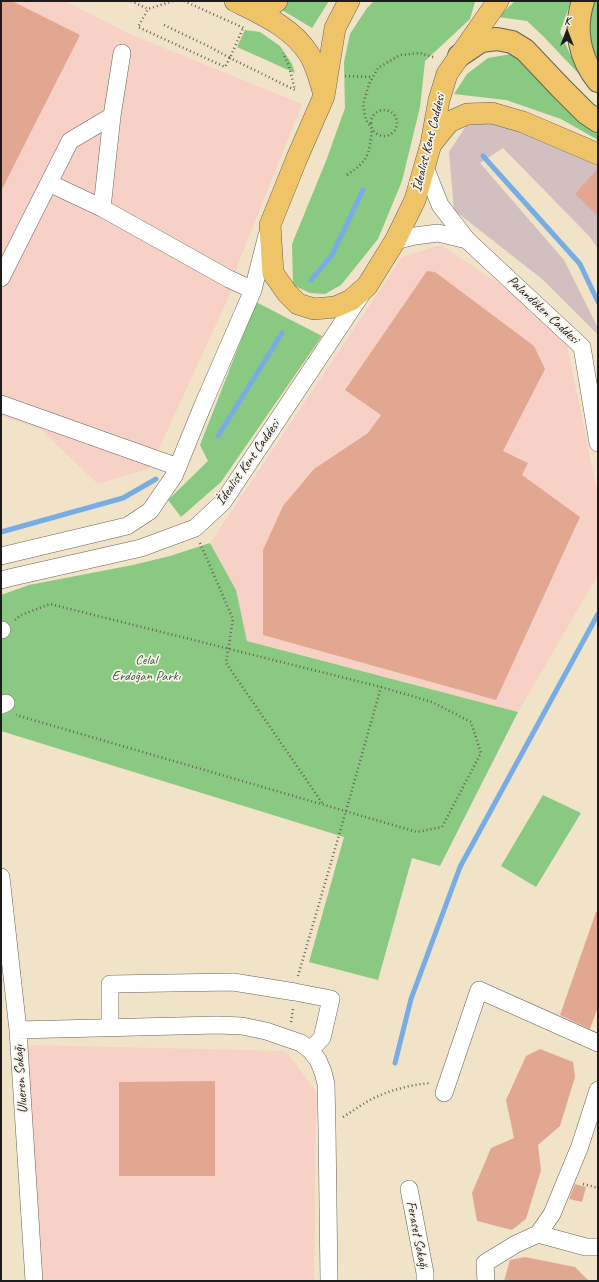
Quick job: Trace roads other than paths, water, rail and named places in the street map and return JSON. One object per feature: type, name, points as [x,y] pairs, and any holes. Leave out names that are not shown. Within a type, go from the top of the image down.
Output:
[{"type":"highway","points":[[583,1],[578,31],[581,49],[587,65],[598,81]]},
{"type":"highway","points":[[456,60],[481,40],[497,39],[512,42],[525,50],[560,87],[586,112],[598,121]]},
{"type":"main road","points":[[235,1],[275,21],[295,38],[309,53],[326,86]]},
{"type":"main road","points":[[255,11],[268,8],[276,1]]},
{"type":"main road","name":"İdealist Kent Caddesi","points":[[349,1],[335,28],[326,86],[270,225],[273,273],[287,293],[298,304],[314,309],[335,307],[350,300],[367,286],[395,241],[415,200],[431,144],[439,100],[447,74],[493,4]]},
{"type":"main road","points":[[431,144],[449,122],[467,114],[492,113],[523,122],[598,154]]},
{"type":"street","points":[[102,208],[112,116],[122,53]]},
{"type":"street","points":[[1,278],[70,141],[112,116]]},
{"type":"street","name":"Palandöken Caddesi","points":[[424,167],[440,205],[467,240],[582,347],[598,443]]},
{"type":"street","points":[[49,183],[102,208],[229,279],[253,290]]},
{"type":"street","name":"İdealist Kent Caddesi","points":[[1,556],[127,526],[150,510],[174,476],[253,290],[270,225]]},
{"type":"street","points":[[395,241],[415,236],[438,233],[467,240]]},
{"type":"street","name":"İdealist Kent Caddesi","points":[[1,580],[141,548],[194,528],[223,502],[367,286]]},
{"type":"street","points":[[1,404],[178,467]]},
{"type":"street","name":"Ulueren Sokağı","points":[[1,877],[18,1030],[34,1281]]},
{"type":"street","points":[[110,1028],[110,984],[233,982],[331,999],[322,1038],[310,1050]]},
{"type":"street","points":[[444,1093],[479,990],[598,1043]]},
{"type":"street","points":[[18,1030],[217,1025],[242,1026],[266,1031],[288,1038],[300,1043],[310,1050],[318,1060],[326,1084],[329,1281]]},
{"type":"street","points":[[486,1281],[485,1263],[516,1244],[538,1234],[552,1214],[580,1146],[598,1090]]},
{"type":"street","name":"Feraset Sokağı","points":[[409,1189],[425,1273],[425,1281]]},
{"type":"street","points":[[538,1234],[586,1247],[598,1247]]},
{"type":"waterway","points":[[483,156],[580,264],[598,302]]},
{"type":"waterway","points":[[311,280],[332,255],[363,190]]},
{"type":"waterway","points":[[218,436],[282,333]]},
{"type":"waterway","points":[[1,532],[123,498],[156,479]]},
{"type":"waterway","points":[[395,1063],[411,999],[460,867],[598,614]]},
{"type":"park label","name":"Celal Erdoğan Parkı","points":[[146,668]]}]
